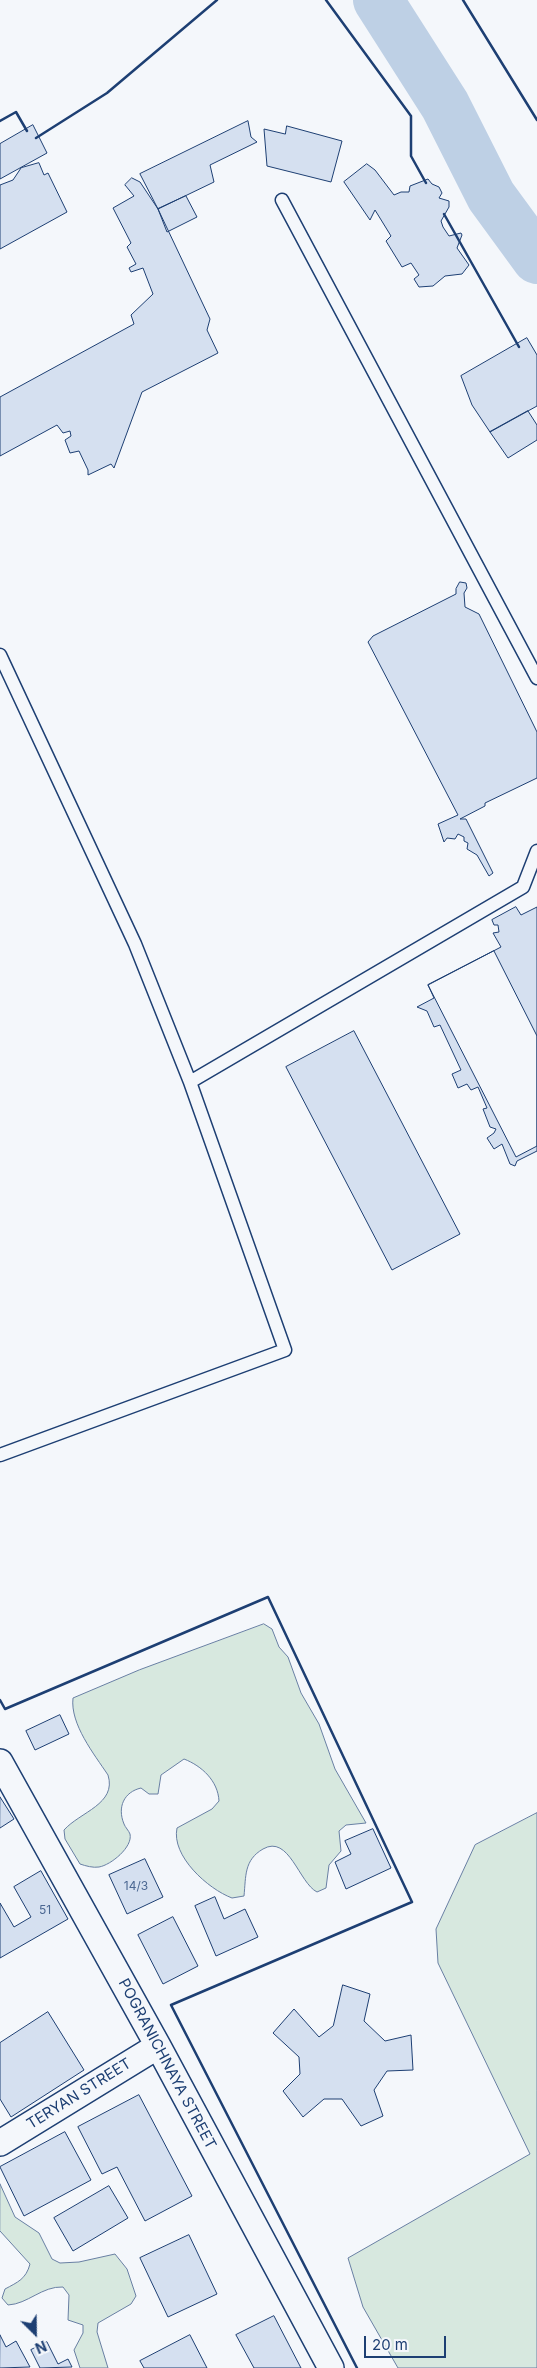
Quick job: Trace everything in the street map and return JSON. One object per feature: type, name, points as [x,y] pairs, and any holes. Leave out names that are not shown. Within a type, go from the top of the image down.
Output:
[{"type":"street","name":"POGRANICHNAYA STREET","points":[[0,1762],[158,2046],[331,2368]]},
{"type":"street","name":"TERYAN STREET","points":[[0,2143],[158,2046]]},
{"type":"lane","points":[[282,200],[537,678]]},
{"type":"lane","points":[[0,655],[135,944],[190,1082],[284,1350],[0,1455]]},
{"type":"lane","points":[[190,1082],[523,887],[537,851]]},
{"type":"shaded area","points":[[264,1624],[272,1629],[279,1647],[288,1657],[301,1693],[319,1724],[335,1769],[366,1823],[346,1825],[339,1831],[341,1851],[329,1865],[326,1888],[317,1892],[311,1887],[287,1854],[280,1848],[272,1846],[257,1853],[249,1863],[244,1896],[232,1898],[222,1894],[202,1879],[185,1860],[177,1839],[177,1828],[212,1809],[219,1801],[218,1794],[208,1775],[184,1759],[161,1775],[158,1794],[149,1794],[141,1788],[126,1797],[121,1812],[124,1824],[130,1834],[130,1839],[125,1850],[104,1866],[92,1867],[80,1864],[65,1839],[64,1830],[102,1800],[107,1793],[109,1785],[108,1775],[79,1728],[73,1708],[73,1698],[139,1670]]},
{"type":"shaded area","points":[[537,1813],[537,2368],[398,2368],[363,2307],[348,2258],[530,2154],[438,1963],[436,1929],[475,1845]]},
{"type":"shaded area","points":[[0,2184],[15,2217],[39,2233],[52,2259],[60,2263],[79,2262],[115,2254],[127,2269],[136,2296],[131,2304],[98,2323],[97,2332],[108,2368],[80,2368],[74,2350],[83,2333],[83,2325],[68,2320],[69,2295],[63,2287],[48,2289],[15,2304],[8,2305],[2,2298],[5,2289],[24,2277],[30,2264],[0,2231]]},
{"type":"building","points":[[248,121],[251,137],[257,142],[210,165],[214,182],[158,209],[140,174]]},
{"type":"building","points":[[33,125],[47,153],[0,179],[0,144]]},
{"type":"building","points":[[287,126],[342,141],[331,182],[267,166],[264,129],[285,134]]},
{"type":"building","points":[[39,163],[44,175],[48,173],[67,212],[0,249],[0,185],[13,180],[21,168]]},
{"type":"building","points":[[367,164],[375,170],[394,195],[401,192],[409,192],[410,186],[428,179],[432,184],[439,187],[442,193],[439,198],[449,201],[449,207],[441,221],[443,227],[449,236],[461,233],[462,235],[457,248],[469,265],[462,274],[445,276],[433,286],[419,287],[414,279],[419,275],[411,263],[402,267],[386,241],[391,236],[375,210],[370,220],[344,182]]},
{"type":"building","points":[[132,178],[140,182],[158,209],[210,319],[207,330],[218,353],[142,392],[114,468],[111,464],[88,475],[88,470],[79,451],[70,453],[65,440],[71,436],[70,431],[63,433],[57,425],[0,456],[0,397],[134,324],[131,315],[153,294],[143,268],[131,272],[129,268],[136,264],[127,247],[131,243],[113,208],[134,196],[125,185]]},
{"type":"building","points":[[186,196],[197,217],[167,232],[158,209]]},
{"type":"building","points":[[527,338],[537,355],[537,406],[490,432],[472,405],[461,376]]},
{"type":"building","points":[[528,411],[537,425],[537,440],[508,458],[490,432]]},
{"type":"building","points":[[460,582],[466,583],[467,588],[464,593],[465,607],[479,614],[537,732],[537,778],[485,803],[485,806],[460,819],[466,819],[493,873],[489,876],[477,855],[467,849],[468,843],[464,841],[464,837],[458,834],[455,839],[447,838],[444,842],[438,824],[458,815],[368,642],[373,636],[456,594],[456,589]]},
{"type":"building","points":[[516,907],[521,915],[537,907],[537,1151],[517,1161],[515,1166],[510,1164],[502,1144],[494,1149],[487,1138],[496,1129],[490,1127],[483,1109],[487,1108],[478,1087],[471,1090],[467,1084],[458,1088],[452,1074],[461,1070],[440,1025],[434,1027],[427,1011],[417,1007],[434,998],[428,985],[501,947],[493,933],[499,932],[498,925],[494,925],[492,920]]},
{"type":"building","points":[[494,951],[537,1036],[537,1146],[516,1157],[428,985]]},
{"type":"building","points":[[354,1031],[460,1234],[392,1270],[286,1067]]},
{"type":"building","points":[[60,1715],[69,1734],[35,1750],[26,1731]]},
{"type":"building","points":[[0,1797],[14,1819],[0,1828]]},
{"type":"building","points":[[373,1829],[391,1868],[346,1889],[335,1862],[351,1854],[345,1841]]},
{"type":"building","points":[[145,1859],[163,1897],[127,1914],[109,1875]]},
{"type":"building","points":[[41,1871],[68,1919],[0,1958],[0,1903],[14,1927],[31,1917],[14,1887]]},
{"type":"building","points":[[215,1897],[224,1919],[245,1909],[258,1937],[216,1956],[195,1906]]},
{"type":"building","points":[[173,1917],[198,1966],[163,1984],[138,1935]]},
{"type":"building","points":[[343,1985],[370,1994],[364,2021],[385,2041],[411,2035],[413,2070],[387,2071],[374,2090],[383,2116],[361,2126],[342,2099],[324,2099],[303,2117],[283,2091],[300,2074],[299,2057],[273,2033],[294,2009],[319,2037],[333,2026]]},
{"type":"building","points":[[48,2012],[84,2070],[11,2117],[0,2099],[0,2043]]},
{"type":"building","points":[[139,2095],[192,2196],[145,2221],[117,2167],[102,2174],[78,2127]]},
{"type":"building","points":[[65,2132],[91,2180],[24,2216],[0,2167]]},
{"type":"building","points":[[109,2186],[128,2218],[73,2251],[54,2218]]},
{"type":"building","points":[[189,2235],[217,2294],[168,2317],[140,2258]]},
{"type":"building","points":[[274,2316],[301,2368],[254,2368],[236,2335]]},
{"type":"building","points":[[0,2335],[6,2347],[16,2341],[30,2367],[0,2368]]},
{"type":"building","points":[[190,2335],[207,2368],[144,2368],[140,2361]]},
{"type":"building","points":[[47,2342],[58,2364],[68,2359],[72,2367],[40,2368],[31,2350]]},
{"type":"waterway","points":[[378,0],[445,105],[491,196],[537,259]]},
{"type":"wall","points":[[36,138],[107,93],[217,0]]},
{"type":"wall","points":[[326,0],[411,116],[411,156],[426,183]]},
{"type":"wall","points":[[463,0],[537,120]]},
{"type":"wall","points":[[0,121],[16,112],[27,131]]},
{"type":"wall","points":[[444,214],[519,347]]},
{"type":"wall","points":[[0,1700],[5,1709],[268,1597],[412,1902],[171,2005],[357,2368]]}]
